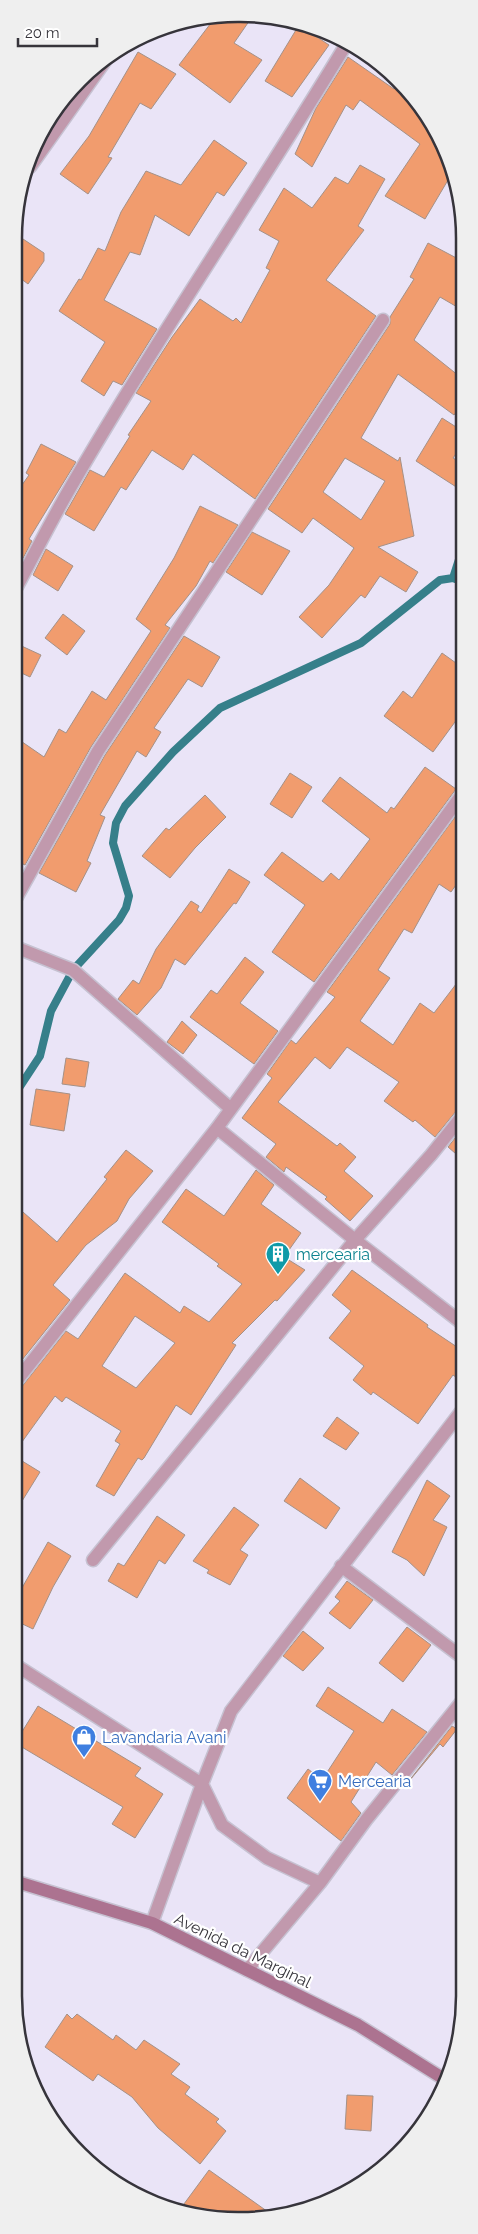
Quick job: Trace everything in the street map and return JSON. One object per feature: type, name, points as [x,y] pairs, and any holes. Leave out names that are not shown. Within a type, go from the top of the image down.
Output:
[{"type":"main road","name":"Avenida da Marginal","points":[[22,1883],[152,1923],[358,2025],[440,2076]]},
{"type":"street","points":[[22,577],[69,491],[150,357],[274,162],[342,49]]},
{"type":"street","points":[[41,151],[91,81]]},
{"type":"street","points":[[22,887],[98,751],[383,320]]},
{"type":"street","points":[[22,1374],[217,1128],[456,803]]},
{"type":"street","points":[[22,950],[73,970],[231,1109]]},
{"type":"street","points":[[93,1560],[354,1240],[431,1155],[456,1124]]},
{"type":"street","points":[[217,1128],[354,1240],[456,1319]]},
{"type":"street","points":[[152,1923],[202,1784],[231,1712],[456,1418]]},
{"type":"street","points":[[341,1566],[456,1653]]},
{"type":"street","points":[[22,1669],[202,1784],[222,1825],[267,1858],[320,1884]]},
{"type":"street","points":[[247,1970],[320,1884],[366,1820],[456,1709]]},
{"type":"building","points":[[239,22],[248,23],[234,43],[262,60],[230,103],[179,65],[210,24]]},
{"type":"building","points":[[296,30],[317,37],[329,45],[292,97],[265,81]]},
{"type":"building","points":[[138,52],[176,74],[151,109],[140,103],[108,157],[112,158],[88,194],[60,174],[89,136]]},
{"type":"building","points":[[348,57],[394,88],[402,96],[419,119],[433,143],[447,181],[425,219],[385,196],[420,144],[360,100],[353,110],[346,105],[312,167],[295,154],[316,108]]},
{"type":"building","points":[[214,140],[247,163],[224,196],[217,192],[189,236],[155,215],[140,255],[130,252],[104,300],[157,329],[122,385],[113,381],[104,396],[81,381],[105,342],[59,311],[79,279],[81,280],[98,248],[105,251],[121,212],[146,171],[181,185]]},
{"type":"building","points":[[360,165],[385,179],[358,226],[364,230],[326,280],[376,316],[255,499],[193,454],[183,470],[152,450],[126,490],[121,487],[94,531],[65,514],[90,470],[104,477],[130,436],[128,435],[151,401],[136,393],[172,337],[200,299],[233,321],[236,318],[241,323],[270,270],[266,268],[279,241],[259,230],[284,188],[312,208],[335,177],[348,184]]},
{"type":"building","points":[[23,239],[44,253],[44,261],[28,284],[22,280]]},
{"type":"building","points":[[428,243],[456,258],[456,306],[440,297],[414,340],[456,374],[456,412],[454,415],[398,374],[361,438],[398,461],[400,457],[414,536],[378,547],[418,572],[406,592],[380,576],[365,598],[361,595],[322,638],[299,617],[329,585],[354,548],[313,518],[302,533],[268,509],[390,324],[390,317],[414,279],[410,277]],"holes":[[[345,458],[385,481],[361,520],[323,492]]]},
{"type":"building","points":[[442,418],[456,427],[456,454],[453,458],[456,460],[456,487],[416,461]]},
{"type":"building","points":[[41,444],[76,462],[29,539],[32,541],[22,560],[22,485],[29,475],[26,473]]},
{"type":"building","points":[[200,506],[238,525],[213,563],[210,561],[196,586],[165,625],[170,628],[91,747],[25,865],[22,864],[22,742],[44,757],[59,729],[66,733],[92,691],[106,700],[151,631],[136,619],[174,558]]},
{"type":"building","points":[[252,532],[290,551],[262,595],[226,572]]},
{"type":"building","points":[[46,549],[73,566],[58,591],[33,575]]},
{"type":"building","points":[[63,614],[85,631],[67,655],[45,638]]},
{"type":"building","points":[[184,636],[220,657],[202,687],[188,679],[154,728],[161,732],[146,757],[137,751],[100,815],[105,817],[87,861],[91,863],[76,892],[39,873],[105,755]]},
{"type":"building","points":[[22,646],[41,655],[30,677],[22,673]]},
{"type":"building","points":[[442,653],[456,663],[456,721],[433,752],[384,716],[403,691],[412,698]]},
{"type":"building","points":[[425,767],[456,789],[314,982],[272,952],[305,905],[264,875],[282,852],[323,882],[331,873],[339,880],[370,839],[322,801],[340,777],[387,813],[391,807],[394,809]]},
{"type":"building","points":[[290,773],[312,787],[292,818],[270,804]]},
{"type":"building","points":[[205,795],[226,817],[195,848],[170,878],[142,856],[166,828],[169,830]]},
{"type":"building","points":[[456,816],[456,885],[451,892],[439,884],[412,933],[404,929],[378,970],[390,978],[360,1021],[393,1045],[420,1003],[434,1013],[456,984],[456,1111],[435,1137],[415,1120],[413,1122],[384,1101],[399,1082],[347,1047],[330,1069],[315,1057],[278,1102],[337,1146],[340,1143],[356,1157],[344,1171],[373,1196],[350,1221],[325,1199],[327,1197],[286,1167],[284,1172],[266,1157],[276,1144],[242,1118],[272,1078],[267,1074],[291,1040],[296,1044],[335,997],[327,992]]},
{"type":"building","points":[[229,869],[250,882],[236,904],[234,903],[185,965],[175,959],[161,988],[137,1015],[118,999],[133,980],[139,984],[156,949],[191,901],[199,906],[197,910],[201,913]]},
{"type":"building","points":[[245,957],[264,972],[240,1003],[278,1031],[254,1064],[190,1017],[211,990],[217,994]]},
{"type":"building","points":[[182,1021],[197,1035],[183,1054],[167,1042]]},
{"type":"building","points":[[66,1058],[89,1062],[85,1087],[62,1084]]},
{"type":"building","points":[[36,1089],[70,1094],[64,1131],[30,1125]]},
{"type":"building","points":[[456,1137],[456,1154],[448,1147]]},
{"type":"building","points":[[126,1150],[153,1171],[129,1199],[117,1221],[86,1245],[53,1285],[70,1300],[22,1360],[22,1211],[57,1242],[107,1179],[104,1177]]},
{"type":"building","points":[[256,1170],[274,1185],[261,1204],[301,1233],[284,1257],[305,1270],[277,1301],[275,1300],[232,1343],[236,1345],[191,1415],[176,1405],[144,1458],[142,1460],[138,1458],[114,1496],[96,1486],[120,1444],[115,1441],[121,1431],[66,1397],[62,1402],[55,1396],[22,1442],[22,1386],[66,1331],[78,1339],[125,1273],[180,1313],[184,1306],[209,1322],[242,1284],[217,1266],[219,1264],[162,1222],[186,1189],[224,1216]],"holes":[[[135,1316],[175,1343],[136,1388],[102,1366]]]},
{"type":"building","points":[[352,1270],[428,1325],[427,1327],[456,1346],[456,1377],[453,1375],[418,1424],[373,1392],[371,1395],[353,1380],[364,1366],[329,1338],[351,1311],[332,1295]]},
{"type":"building","points":[[337,1417],[359,1433],[346,1450],[323,1436]]},
{"type":"building","points":[[22,1461],[40,1472],[22,1501]]},
{"type":"building","points":[[300,1478],[340,1508],[326,1529],[284,1501]]},
{"type":"building","points":[[427,1480],[450,1496],[433,1520],[447,1527],[424,1576],[407,1560],[392,1552]]},
{"type":"building","points":[[234,1507],[259,1525],[240,1550],[248,1555],[230,1585],[207,1573],[209,1570],[193,1561]]},
{"type":"building","points":[[157,1516],[185,1535],[165,1564],[159,1560],[137,1598],[108,1581],[118,1563],[124,1566]]},
{"type":"building","points":[[48,1542],[71,1556],[53,1587],[33,1629],[22,1624],[22,1588]]},
{"type":"building","points":[[347,1581],[373,1600],[350,1629],[329,1613],[340,1601],[335,1597]]},
{"type":"building","points":[[407,1627],[431,1645],[403,1682],[379,1663]]},
{"type":"building","points":[[303,1631],[324,1648],[303,1671],[283,1656]]},
{"type":"building","points":[[328,1687],[383,1723],[392,1709],[427,1732],[392,1775],[376,1762],[351,1802],[361,1813],[341,1841],[287,1798],[308,1769],[322,1780],[354,1731],[316,1706]]},
{"type":"building","points":[[38,1706],[141,1768],[135,1776],[163,1794],[135,1838],[112,1824],[123,1807],[22,1747],[22,1732]]},
{"type":"building","points":[[452,1726],[456,1728],[443,1747],[440,1744],[405,1786]]},
{"type":"building","points":[[67,2014],[72,2019],[77,2014],[113,2040],[116,2035],[136,2050],[144,2040],[180,2064],[171,2074],[190,2087],[185,2094],[219,2119],[216,2122],[226,2131],[200,2164],[158,2128],[132,2097],[98,2074],[93,2081],[45,2047]]},
{"type":"building","points":[[347,2095],[373,2096],[371,2131],[345,2129]]},
{"type":"building","points":[[209,2170],[266,2210],[239,2212],[211,2210],[184,2204]]},
{"type":"waterway","points":[[453,578],[456,569]]},
{"type":"waterway","points":[[22,1083],[40,1056],[51,1011],[73,970],[119,920],[126,908],[129,896],[113,843],[116,823],[125,806],[173,752],[220,708],[361,643],[440,580],[456,579]]},
{"type":"place","name":"mercearia","points":[[278,1275]]},
{"type":"place","name":"Lavandaria Avani","points":[[84,1758]]},
{"type":"place","name":"Mercearia","points":[[320,1802]]}]
